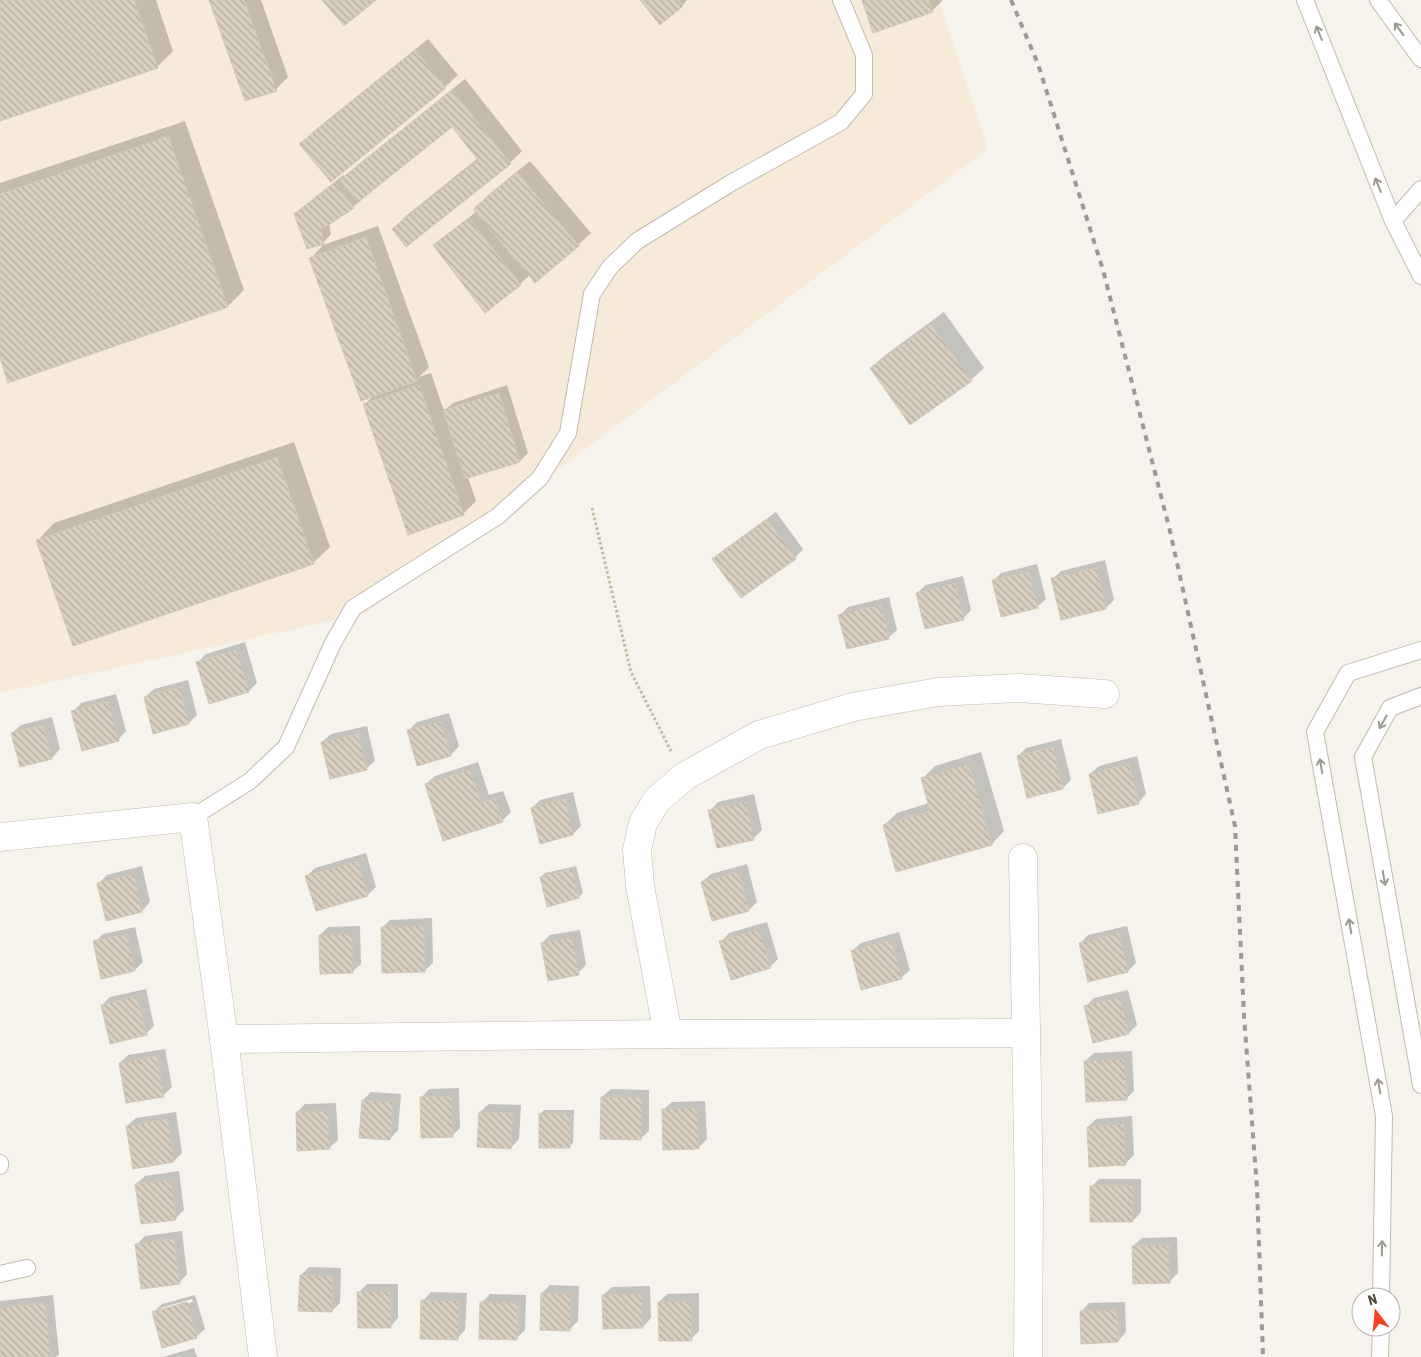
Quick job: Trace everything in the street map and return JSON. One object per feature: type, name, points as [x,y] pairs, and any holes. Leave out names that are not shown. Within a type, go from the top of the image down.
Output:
[{"type":"street","points":[[668,1034],[640,886],[637,850],[643,823],[657,800],[685,776],[759,735],[853,707],[938,692],[1019,688],[1105,694]]},
{"type":"street","points":[[0,837],[193,816],[224,1039],[263,1357]]},
{"type":"street","points":[[1023,858],[1029,1201],[1028,1357]]},
{"type":"street","points":[[224,1039],[668,1034],[1025,1033]]},
{"type":"lane","points":[[193,816],[250,781],[286,747],[333,644],[353,608],[498,516],[540,478],[568,433],[592,294],[610,267],[637,241],[731,182],[841,122],[864,94],[864,55],[841,0]]},
{"type":"lane","points":[[1306,0],[1393,221],[1421,276]]},
{"type":"lane","points":[[1378,0],[1421,59]]},
{"type":"lane","points":[[1393,221],[1421,189]]},
{"type":"lane","points":[[1381,1287],[1384,1116],[1315,732],[1348,673],[1421,650]]},
{"type":"lane","points":[[1421,696],[1390,708],[1363,756],[1421,1085]]},
{"type":"lane","points":[[0,1274],[27,1268]]},
{"type":"lane","points":[[1380,1357],[1381,1337]]},
{"type":"path","points":[[592,508],[631,672],[685,776]]},
{"type":"shaded area","points":[[0,0],[939,0],[988,149],[364,614],[0,693]]},
{"type":"building","points":[[0,0],[134,0],[158,68],[0,121]]},
{"type":"building","points":[[209,0],[244,0],[277,91],[245,101]]},
{"type":"building","points":[[322,0],[376,0],[344,26]]},
{"type":"building","points":[[640,0],[678,0],[683,6],[660,25]]},
{"type":"building","points":[[862,0],[929,0],[933,12],[873,33]]},
{"type":"building","points":[[415,50],[446,88],[331,182],[299,144]]},
{"type":"building","points":[[452,90],[511,164],[406,247],[392,229],[478,160],[452,127],[358,202],[340,180]]},
{"type":"building","points":[[168,136],[228,307],[8,383],[0,358],[0,194]]},
{"type":"building","points":[[517,172],[579,246],[535,283],[473,209]]},
{"type":"building","points":[[335,182],[354,208],[321,230],[324,244],[307,249],[294,214]]},
{"type":"building","points":[[469,218],[521,285],[485,313],[433,245]]},
{"type":"building","points":[[366,237],[417,381],[361,401],[309,258]]},
{"type":"building","points":[[931,324],[972,381],[910,425],[870,368]]},
{"type":"building","points":[[419,385],[464,515],[408,535],[363,404]]},
{"type":"building","points":[[499,393],[520,462],[465,479],[443,410]]},
{"type":"building","points":[[277,457],[314,564],[73,646],[36,540]]},
{"type":"building","points":[[767,519],[796,559],[741,598],[712,559]]},
{"type":"building","points":[[1097,568],[1106,609],[1061,620],[1051,578]]},
{"type":"building","points":[[1029,572],[1038,608],[1001,617],[992,580]]},
{"type":"building","points":[[955,583],[964,620],[925,629],[916,593]]},
{"type":"building","points":[[881,605],[889,639],[847,649],[838,615]]},
{"type":"building","points":[[236,650],[249,692],[209,704],[196,662]]},
{"type":"building","points":[[180,687],[189,724],[153,734],[144,697]]},
{"type":"building","points":[[108,701],[119,741],[82,751],[71,711]]},
{"type":"building","points":[[441,721],[451,756],[417,766],[407,730]]},
{"type":"building","points":[[43,725],[52,759],[20,767],[11,733]]},
{"type":"building","points":[[358,734],[367,770],[330,779],[321,742]]},
{"type":"building","points":[[1053,747],[1063,789],[1027,798],[1017,756]]},
{"type":"building","points":[[969,764],[992,845],[896,872],[883,825],[930,811],[921,778]]},
{"type":"building","points":[[1129,764],[1139,804],[1098,814],[1089,774]]},
{"type":"building","points":[[470,770],[481,803],[495,798],[503,822],[443,841],[425,784]]},
{"type":"building","points":[[565,799],[573,835],[540,844],[531,808]]},
{"type":"building","points":[[746,802],[754,840],[717,848],[708,810]]},
{"type":"building","points":[[358,861],[368,896],[316,911],[305,876]]},
{"type":"building","points":[[572,869],[579,898],[547,907],[540,877]]},
{"type":"building","points":[[739,872],[749,911],[712,921],[701,882]]},
{"type":"building","points":[[134,874],[142,912],[106,921],[97,883]]},
{"type":"building","points":[[424,926],[425,972],[382,973],[381,927]]},
{"type":"building","points":[[759,929],[771,968],[731,980],[719,941]]},
{"type":"building","points":[[1119,933],[1128,972],[1088,982],[1079,943]]},
{"type":"building","points":[[127,934],[135,971],[101,979],[93,941]]},
{"type":"building","points":[[352,934],[353,973],[320,974],[319,935]]},
{"type":"building","points":[[572,937],[579,975],[548,981],[541,943]]},
{"type":"building","points":[[891,940],[902,979],[861,990],[851,951]]},
{"type":"building","points":[[137,996],[147,1035],[110,1044],[101,1005]]},
{"type":"building","points":[[1120,997],[1129,1034],[1093,1043],[1084,1006]]},
{"type":"building","points":[[157,1056],[164,1097],[126,1103],[119,1063]]},
{"type":"building","points":[[1124,1059],[1127,1100],[1086,1102],[1084,1061]]},
{"type":"building","points":[[451,1096],[453,1137],[421,1138],[420,1097]]},
{"type":"building","points":[[601,1097],[642,1098],[641,1140],[600,1139]]},
{"type":"building","points":[[362,1100],[393,1102],[390,1140],[359,1138]]},
{"type":"building","points":[[697,1108],[699,1149],[663,1150],[662,1109]]},
{"type":"building","points":[[328,1111],[330,1149],[297,1151],[296,1112]]},
{"type":"building","points":[[479,1112],[513,1113],[511,1149],[477,1147]]},
{"type":"building","points":[[539,1114],[570,1114],[570,1148],[539,1148]]},
{"type":"building","points":[[168,1119],[174,1162],[133,1169],[126,1126]]},
{"type":"building","points":[[1124,1124],[1126,1165],[1089,1167],[1087,1127]]},
{"type":"building","points":[[171,1179],[176,1220],[141,1224],[135,1184]]},
{"type":"building","points":[[1090,1186],[1133,1186],[1133,1222],[1090,1222]]},
{"type":"building","points":[[174,1239],[180,1284],[141,1289],[135,1244]]},
{"type":"building","points":[[1169,1245],[1170,1283],[1133,1284],[1132,1246]]},
{"type":"building","points":[[300,1275],[333,1276],[332,1312],[298,1311]]},
{"type":"building","points":[[390,1291],[391,1328],[358,1328],[357,1292]]},
{"type":"building","points":[[541,1293],[571,1294],[570,1331],[540,1330]]},
{"type":"building","points":[[642,1294],[643,1328],[603,1329],[602,1295]]},
{"type":"building","points":[[421,1300],[459,1301],[458,1340],[420,1339]]},
{"type":"building","points":[[691,1301],[692,1341],[659,1341],[658,1302]]},
{"type":"building","points":[[187,1302],[197,1338],[162,1348],[152,1312]]},
{"type":"building","points":[[480,1302],[518,1303],[517,1340],[479,1339]]},
{"type":"building","points":[[45,1303],[51,1357],[0,1357],[0,1308]]},
{"type":"building","points":[[1117,1310],[1118,1342],[1081,1344],[1080,1311]]},
{"type":"railway","points":[[1011,0],[1038,64],[1103,270],[1170,531],[1235,826],[1244,1016],[1257,1188],[1263,1357]]}]
